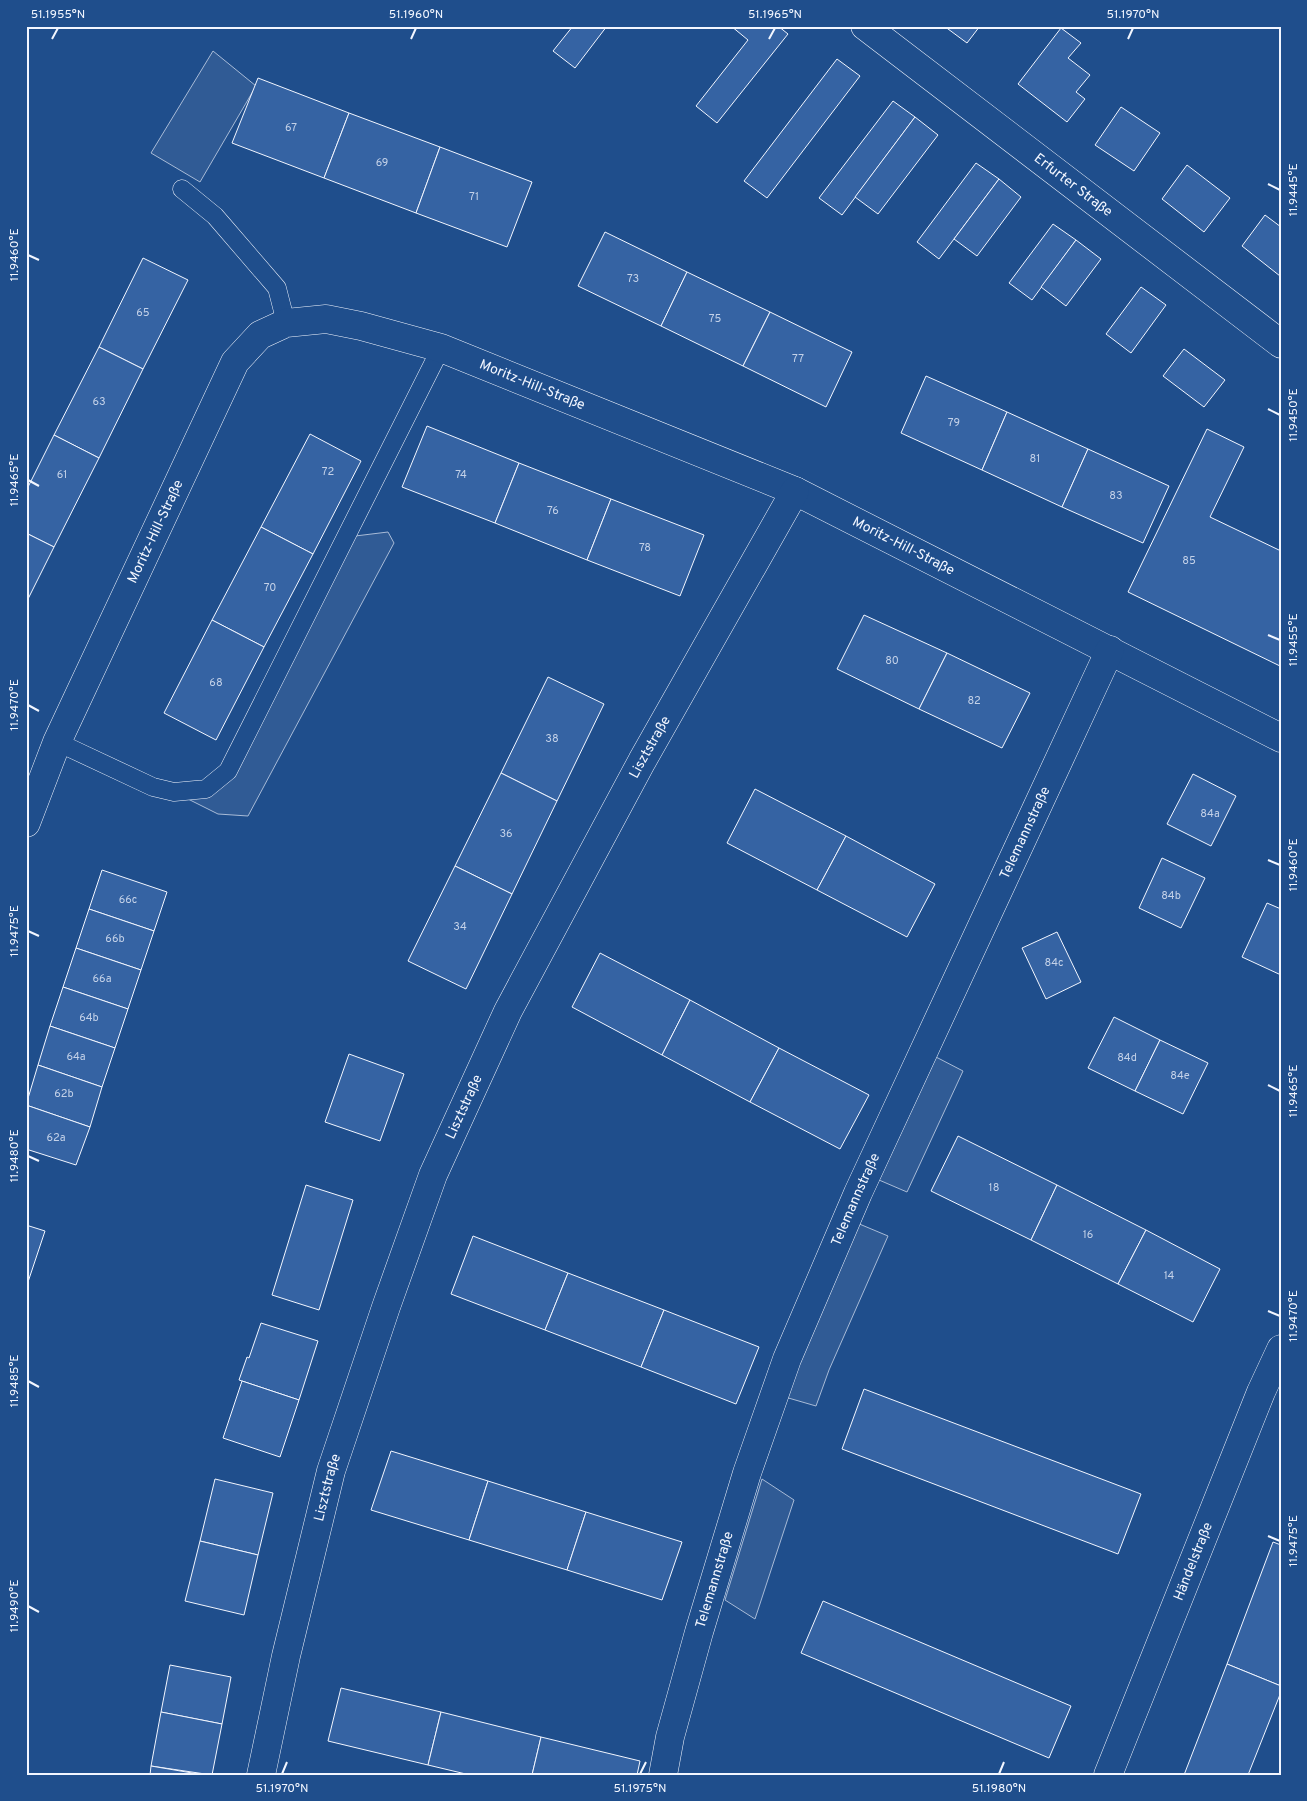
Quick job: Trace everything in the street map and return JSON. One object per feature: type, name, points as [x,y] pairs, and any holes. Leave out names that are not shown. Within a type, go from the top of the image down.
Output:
[{"type":"street","name":"Erfurter Straße","points":[[865,26],[1281,344]]},
{"type":"street","name":"Moritz-Hill-Straße","points":[[26,823],[57,742],[235,362],[260,335],[286,323],[326,319],[361,326],[441,348],[795,491],[1281,738]]},
{"type":"street","name":"Lisztstraße","points":[[261,1775],[286,1656],[331,1471],[433,1174],[513,1002],[642,761],[795,491]]},
{"type":"street","name":"Telemannstraße","points":[[663,1775],[670,1737],[699,1632],[755,1447],[787,1359],[858,1193],[1110,650]]},
{"type":"street","name":"Händelstraße","points":[[1108,1775],[1258,1401],[1281,1349]]},
{"type":"lane","points":[[182,189],[215,216],[277,288],[286,323]]},
{"type":"lane","points":[[57,742],[153,787],[174,792],[206,789],[228,771],[441,348]]},
{"type":"shaded area","points":[[213,51],[256,86],[200,182],[151,153]]},
{"type":"shaded area","points":[[388,532],[394,543],[248,816],[218,814],[174,792],[228,771],[347,537]]},
{"type":"shaded area","points":[[936,1057],[963,1071],[907,1192],[879,1180]]},
{"type":"shaded area","points":[[857,1223],[888,1236],[829,1370],[816,1406],[785,1397]]},
{"type":"shaded area","points":[[762,1479],[794,1500],[755,1619],[725,1600]]},
{"type":"building","points":[[573,26],[607,26],[575,68],[553,51]]},
{"type":"building","points":[[731,26],[778,26],[788,34],[717,123],[696,106],[748,40]]},
{"type":"building","points":[[944,26],[980,26],[967,43]]},
{"type":"building","points":[[1061,28],[1081,43],[1068,58],[1090,75],[1076,92],[1085,99],[1067,122],[1018,84]]},
{"type":"building","points":[[837,59],[860,76],[767,198],[744,181]]},
{"type":"building","points":[[258,78],[349,113],[324,178],[232,143]]},
{"type":"building","points":[[893,101],[915,117],[842,215],[819,198]]},
{"type":"building","points":[[1121,107],[1160,133],[1134,171],[1095,145]]},
{"type":"building","points":[[349,113],[440,147],[416,213],[324,178]]},
{"type":"building","points":[[915,117],[938,135],[878,214],[855,197]]},
{"type":"building","points":[[440,147],[532,182],[507,247],[416,213]]},
{"type":"building","points":[[976,163],[999,179],[939,259],[917,242]]},
{"type":"building","points":[[1187,165],[1230,198],[1204,232],[1162,199]]},
{"type":"building","points":[[999,179],[1021,197],[977,256],[954,239]]},
{"type":"building","points":[[1265,215],[1281,227],[1280,276],[1242,246]]},
{"type":"building","points":[[1053,224],[1076,240],[1032,300],[1009,283]]},
{"type":"building","points":[[605,232],[687,272],[661,326],[578,286]]},
{"type":"building","points":[[1076,240],[1101,259],[1066,306],[1041,287]]},
{"type":"building","points":[[143,258],[188,280],[143,369],[99,347]]},
{"type":"building","points":[[687,272],[770,312],[743,366],[661,326]]},
{"type":"building","points":[[1141,287],[1166,305],[1131,353],[1106,334]]},
{"type":"building","points":[[770,312],[852,352],[826,407],[743,366]]},
{"type":"building","points":[[99,347],[143,369],[99,458],[54,435]]},
{"type":"building","points":[[1184,349],[1225,380],[1204,407],[1163,376]]},
{"type":"building","points":[[926,376],[1007,412],[982,470],[901,433]]},
{"type":"building","points":[[1007,412],[1088,449],[1062,507],[982,470]]},
{"type":"building","points":[[427,426],[519,463],[495,523],[402,487]]},
{"type":"building","points":[[1207,429],[1244,447],[1210,517],[1281,551],[1280,666],[1128,592]]},
{"type":"building","points":[[310,434],[361,461],[313,554],[261,527]]},
{"type":"building","points":[[54,435],[99,458],[54,547],[26,533],[26,491]]},
{"type":"building","points":[[1088,449],[1169,486],[1143,543],[1062,507]]},
{"type":"building","points":[[519,463],[611,499],[587,560],[495,523]]},
{"type":"building","points":[[611,499],[704,535],[680,596],[587,560]]},
{"type":"building","points":[[261,527],[313,554],[264,647],[212,620]]},
{"type":"building","points":[[26,533],[54,547],[26,603]]},
{"type":"building","points":[[864,615],[947,653],[919,709],[837,669]]},
{"type":"building","points":[[212,620],[264,647],[216,740],[164,713]]},
{"type":"building","points":[[947,653],[1030,693],[1002,748],[919,709]]},
{"type":"building","points":[[548,677],[604,704],[557,801],[501,773]]},
{"type":"building","points":[[501,773],[557,801],[512,894],[455,866]]},
{"type":"building","points":[[1193,774],[1236,796],[1211,846],[1167,824]]},
{"type":"building","points":[[755,789],[846,836],[817,890],[727,843]]},
{"type":"building","points":[[846,836],[935,884],[907,937],[817,890]]},
{"type":"building","points":[[1162,858],[1205,878],[1181,928],[1139,908]]},
{"type":"building","points":[[455,866],[512,894],[466,989],[408,961]]},
{"type":"building","points":[[102,870],[167,892],[154,931],[89,909]]},
{"type":"building","points":[[1267,903],[1281,909],[1281,975],[1242,957]]},
{"type":"building","points":[[89,909],[154,931],[141,970],[76,948]]},
{"type":"building","points":[[1057,932],[1081,982],[1046,999],[1022,948]]},
{"type":"building","points":[[76,948],[141,970],[128,1009],[63,987]]},
{"type":"building","points":[[600,953],[690,1000],[662,1055],[572,1007]]},
{"type":"building","points":[[63,987],[128,1009],[115,1048],[50,1026]]},
{"type":"building","points":[[690,1000],[779,1048],[750,1102],[662,1055]]},
{"type":"building","points":[[1114,1017],[1160,1040],[1135,1091],[1088,1068]]},
{"type":"building","points":[[50,1026],[115,1048],[102,1087],[38,1065]]},
{"type":"building","points":[[1160,1040],[1208,1063],[1183,1114],[1135,1091]]},
{"type":"building","points":[[779,1048],[869,1095],[840,1149],[750,1102]]},
{"type":"building","points":[[349,1054],[404,1074],[380,1141],[325,1122]]},
{"type":"building","points":[[38,1065],[102,1087],[90,1127],[26,1105]]},
{"type":"building","points":[[26,1105],[90,1127],[76,1165],[26,1149]]},
{"type":"building","points":[[958,1136],[1057,1185],[1031,1240],[931,1191]]},
{"type":"building","points":[[306,1185],[353,1200],[319,1310],[272,1295]]},
{"type":"building","points":[[1057,1185],[1146,1230],[1118,1284],[1031,1240]]},
{"type":"building","points":[[26,1225],[45,1231],[26,1288]]},
{"type":"building","points":[[1146,1230],[1220,1269],[1193,1322],[1118,1284]]},
{"type":"building","points":[[473,1236],[568,1273],[545,1330],[451,1294]]},
{"type":"building","points":[[568,1273],[664,1310],[641,1367],[545,1330]]},
{"type":"building","points":[[664,1310],[759,1347],[736,1404],[641,1367]]},
{"type":"building","points":[[261,1323],[318,1341],[299,1400],[239,1380]]},
{"type":"building","points":[[242,1381],[299,1400],[280,1457],[223,1438]]},
{"type":"building","points":[[864,1389],[1141,1494],[1118,1554],[842,1449]]},
{"type":"building","points":[[391,1451],[488,1481],[469,1540],[371,1510]]},
{"type":"building","points":[[215,1479],[273,1493],[258,1555],[200,1541]]},
{"type":"building","points":[[488,1481],[586,1512],[567,1570],[469,1540]]},
{"type":"building","points":[[586,1512],[682,1542],[662,1600],[567,1570]]},
{"type":"building","points":[[200,1541],[258,1555],[244,1615],[185,1601]]},
{"type":"building","points":[[1273,1542],[1281,1545],[1281,1686],[1227,1664]]},
{"type":"building","points":[[823,1601],[1071,1706],[1049,1758],[801,1653]]},
{"type":"building","points":[[1227,1664],[1281,1686],[1281,1692],[1248,1775],[1184,1775]]},
{"type":"building","points":[[170,1665],[231,1677],[222,1724],[161,1712]]},
{"type":"building","points":[[341,1688],[441,1712],[428,1765],[328,1741]]},
{"type":"building","points":[[161,1712],[222,1724],[212,1775],[151,1766]]},
{"type":"building","points":[[441,1712],[541,1737],[532,1775],[470,1775],[428,1765]]},
{"type":"building","points":[[541,1737],[640,1761],[637,1775],[532,1775]]},
{"type":"building","points":[[151,1766],[204,1775],[150,1775]]}]
